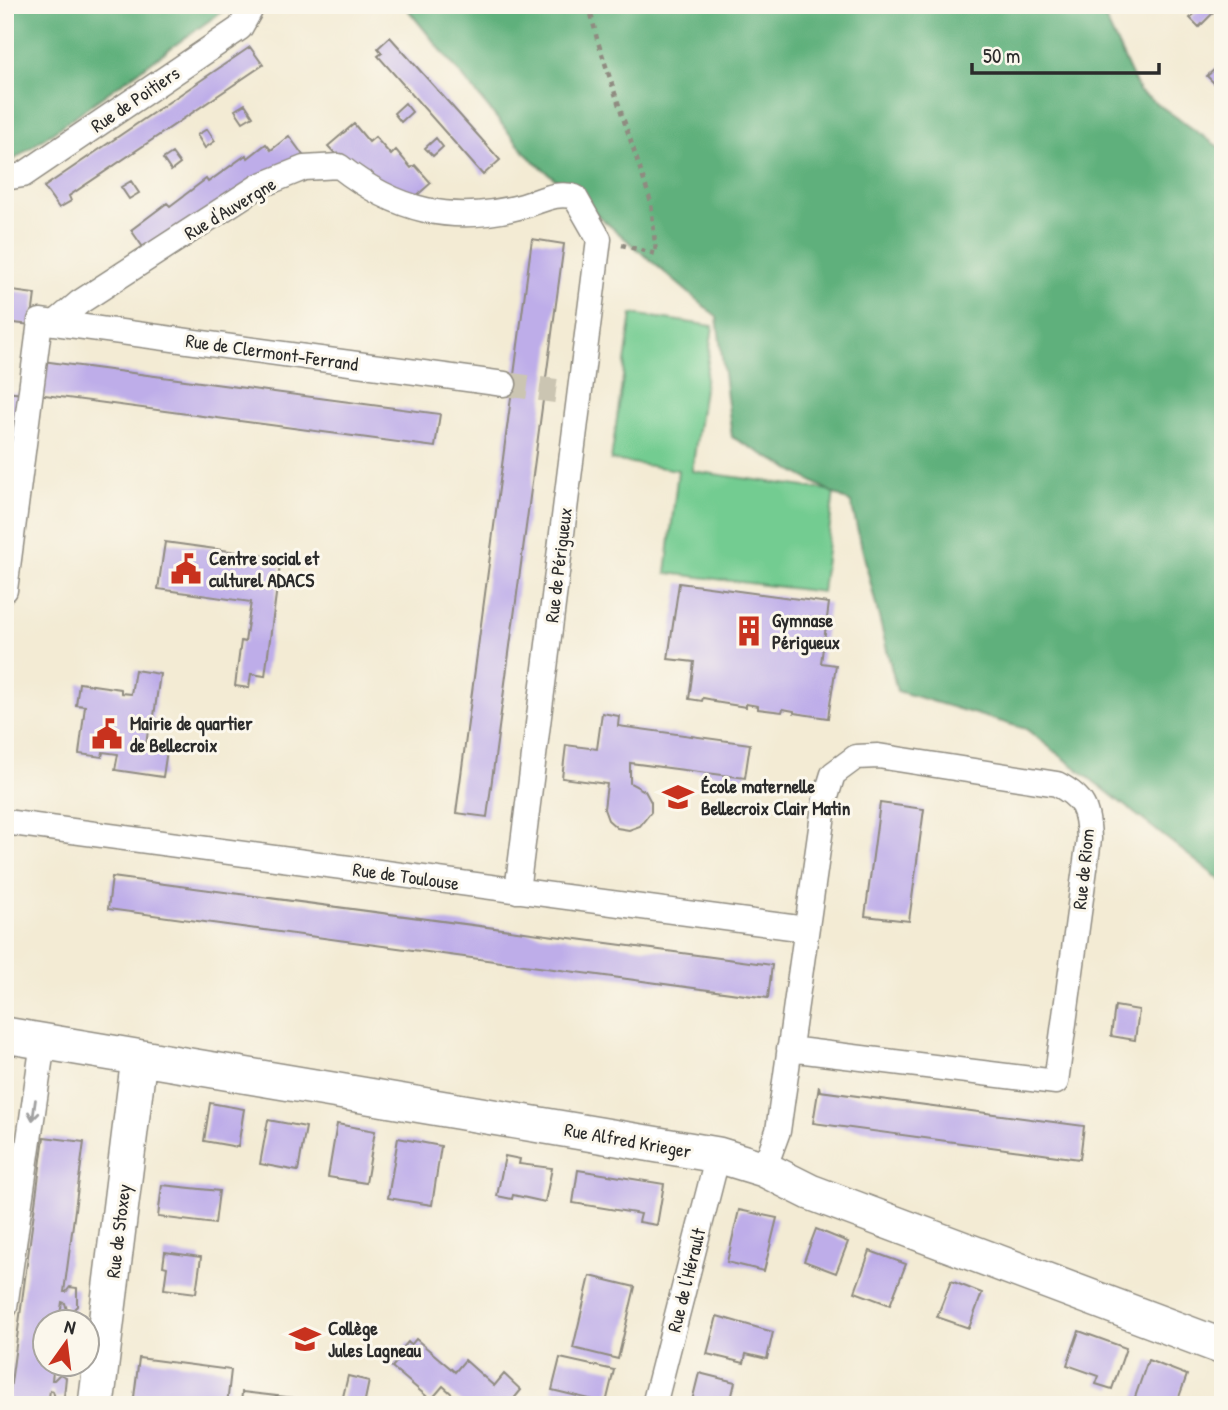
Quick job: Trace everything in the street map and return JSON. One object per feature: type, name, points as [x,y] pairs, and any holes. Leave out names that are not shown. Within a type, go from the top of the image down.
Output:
[{"type":"street","name":"Rue de Poitiers","points":[[5,178],[23,175],[240,28],[253,5]]},
{"type":"street","name":"Rue d'Auvergne","points":[[48,321],[259,186],[304,168],[339,166],[362,184],[388,197],[417,209],[450,216],[491,214],[563,193],[575,197],[599,239]]},
{"type":"street","name":"Rue de Périgueux","points":[[517,891],[568,392],[599,239]]},
{"type":"street","name":"Rue de Clermont-Ferrand","points":[[48,321],[504,384]]},
{"type":"street","points":[[5,590],[48,321]]},
{"type":"street","name":"Rue de Riom","points":[[764,1169],[778,1131],[789,1049],[806,929],[825,800],[833,774],[856,757],[878,756],[1057,784],[1074,793],[1088,815],[1089,839],[1056,1082],[789,1049]]},
{"type":"street","name":"Rue de Toulouse","points":[[5,822],[806,929]]},
{"type":"street","name":"Rue Alfred Krieger","points":[[5,1035],[718,1155],[764,1169],[810,1192],[1223,1347]]},
{"type":"street","points":[[5,1307],[43,1042]]},
{"type":"street","name":"Rue de Stoxey","points":[[96,1405],[139,1058]]},
{"type":"street","name":"Rue de l'Hérault","points":[[654,1405],[718,1155]]},
{"type":"path","points":[[589,5],[597,39],[651,202],[656,254],[599,239]]},
{"type":"green space","points":[[5,5],[231,5],[5,166]]},
{"type":"green space","points":[[404,5],[1099,5],[1139,91],[1223,150],[1223,882],[1026,729],[897,691],[851,503],[732,437],[717,317],[527,155]]},
{"type":"green space","points":[[632,314],[713,326],[692,471],[834,491],[822,592],[666,573],[678,470],[611,460]]},
{"type":"building","points":[[1204,5],[1221,5],[1199,27],[1190,18]]},
{"type":"building","points":[[390,37],[500,160],[483,175],[378,56],[382,53],[378,48]]},
{"type":"building","points":[[250,47],[263,65],[69,196],[71,201],[59,208],[44,187]]},
{"type":"building","points":[[1223,62],[1223,92],[1207,76]]},
{"type":"building","points":[[405,103],[412,112],[401,122],[394,113]]},
{"type":"building","points":[[245,104],[253,116],[243,122],[235,110]]},
{"type":"building","points":[[354,124],[369,142],[375,137],[391,155],[396,150],[411,168],[415,165],[431,183],[406,205],[387,191],[371,172],[366,177],[345,164],[328,146]]},
{"type":"building","points":[[207,129],[215,141],[205,148],[197,135]]},
{"type":"building","points":[[289,136],[305,158],[147,253],[131,230],[167,203],[170,206],[206,179],[208,182],[246,155],[248,158],[266,144],[271,150]]},
{"type":"building","points":[[436,138],[443,147],[433,156],[425,148]]},
{"type":"building","points":[[172,153],[180,164],[171,171],[163,159]]},
{"type":"building","points":[[131,181],[139,193],[129,199],[121,187]]},
{"type":"building","points":[[532,239],[564,244],[487,817],[456,813]]},
{"type":"building","points":[[5,290],[35,294],[31,325],[5,322]]},
{"type":"building","points":[[42,361],[440,414],[435,447],[37,394]]},
{"type":"building","points":[[5,392],[23,394],[5,514]]},
{"type":"building","points":[[165,542],[281,558],[265,676],[251,674],[249,688],[235,686],[241,641],[245,642],[251,602],[158,589]]},
{"type":"building","name":"Gymnase Périgueux","points":[[679,583],[829,603],[821,663],[836,665],[828,718],[783,709],[782,712],[758,709],[758,706],[746,704],[746,707],[714,702],[703,698],[702,701],[689,699],[694,662],[668,659]]},
{"type":"building","points":[[135,670],[160,674],[153,723],[149,722],[146,746],[167,750],[163,777],[115,770],[118,754],[103,752],[102,757],[79,754],[85,706],[76,705],[79,683],[121,689],[121,693],[131,694]]},
{"type":"building","points":[[602,713],[619,716],[618,726],[750,744],[745,778],[630,763],[630,783],[645,791],[651,802],[651,812],[640,826],[629,830],[617,828],[608,820],[604,809],[607,784],[562,778],[566,745],[597,749]]},
{"type":"building","points":[[880,803],[924,809],[909,921],[865,916]]},
{"type":"building","points":[[112,877],[772,965],[768,998],[108,909]]},
{"type":"building","points":[[1115,1006],[1139,1010],[1135,1040],[1111,1036]]},
{"type":"building","points":[[819,1086],[820,1091],[1084,1126],[1080,1159],[813,1123]]},
{"type":"building","points":[[210,1103],[244,1109],[238,1147],[204,1141]]},
{"type":"building","points":[[268,1120],[306,1127],[298,1171],[260,1164]]},
{"type":"building","points":[[337,1124],[375,1131],[366,1183],[328,1177]]},
{"type":"building","points":[[44,1137],[84,1142],[64,1292],[70,1287],[77,1288],[77,1306],[66,1308],[62,1302],[61,1308],[32,1308],[32,1378],[66,1378],[64,1397],[55,1398],[50,1390],[48,1405],[8,1405]]},
{"type":"building","points":[[398,1138],[441,1146],[432,1205],[388,1198]]},
{"type":"building","points":[[505,1156],[520,1159],[519,1164],[552,1168],[545,1202],[513,1195],[512,1199],[497,1196]]},
{"type":"building","points":[[578,1170],[664,1184],[657,1225],[639,1222],[641,1214],[573,1203]]},
{"type":"building","points":[[162,1185],[219,1191],[215,1224],[158,1217]]},
{"type":"building","points":[[739,1210],[777,1218],[764,1271],[727,1262]]},
{"type":"building","points":[[816,1229],[848,1242],[836,1273],[804,1261]]},
{"type":"building","points":[[870,1251],[906,1264],[890,1305],[855,1292]]},
{"type":"building","points":[[165,1252],[201,1257],[196,1293],[164,1289],[167,1267],[163,1266]]},
{"type":"building","points":[[590,1276],[635,1287],[618,1359],[573,1348]]},
{"type":"building","points":[[951,1281],[982,1293],[969,1328],[937,1317]]},
{"type":"building","points":[[717,1316],[773,1332],[767,1359],[746,1354],[744,1363],[707,1354]]},
{"type":"building","points":[[1079,1331],[1126,1348],[1112,1389],[1096,1384],[1099,1376],[1067,1365]]},
{"type":"building","points":[[416,1339],[455,1372],[465,1360],[494,1386],[504,1374],[521,1390],[512,1401],[516,1405],[464,1405],[443,1386],[431,1400],[392,1367],[404,1353],[401,1350],[408,1342],[411,1345]]},
{"type":"building","points":[[139,1358],[231,1370],[227,1405],[133,1405]]},
{"type":"building","points":[[560,1358],[614,1370],[606,1403],[552,1390]]},
{"type":"building","points":[[1148,1360],[1187,1375],[1176,1405],[1133,1403]]},
{"type":"building","points":[[699,1373],[735,1382],[731,1400],[742,1403],[741,1405],[691,1405]]},
{"type":"building","points":[[348,1376],[369,1381],[364,1405],[341,1405]]},
{"type":"building","points":[[242,1392],[303,1399],[303,1405],[241,1405]]},
{"type":"tunnel","points":[[504,384],[556,391]]},
{"type":"place","name":"Centre social et culturel ADACS","points":[[186,569]]},
{"type":"place","name":"Gymnase Périgueux","points":[[749,631]]},
{"type":"place","name":"Mairie de quartier de Bellecroix","points":[[107,734]]},
{"type":"place","name":"École maternelle Bellecroix Clair Matin","points":[[678,797]]},
{"type":"place","name":"Collège Jules Lagneau","points":[[305,1339]]}]
